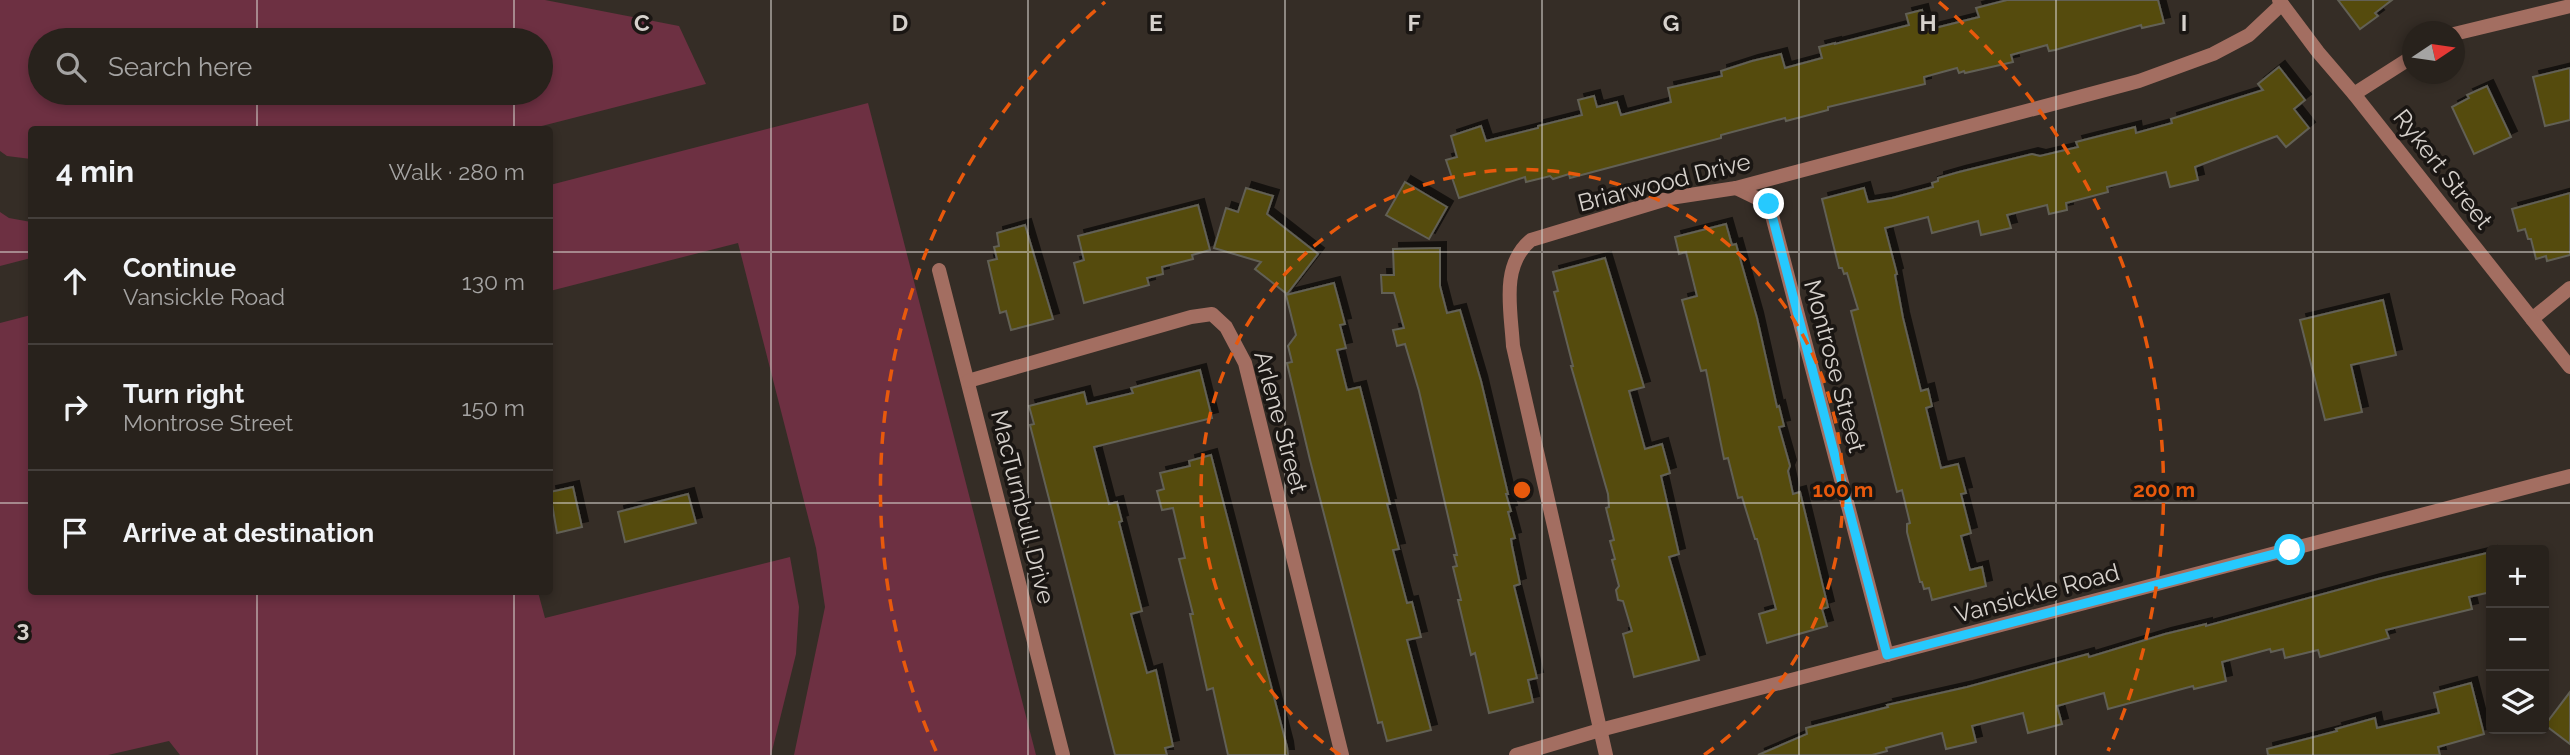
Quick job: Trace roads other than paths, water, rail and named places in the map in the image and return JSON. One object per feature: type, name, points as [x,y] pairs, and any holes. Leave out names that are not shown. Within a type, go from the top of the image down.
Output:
[{"type":"street","name":"Rykert Street","points":[[2280,2],[2570,367]]},
{"type":"street","name":"Briarwood Drive","points":[[1606,755],[1513,346],[1509,278],[1520,249],[1531,240],[1670,198],[1736,188],[2139,82],[2213,54],[2249,35],[2280,2]]},
{"type":"street","points":[[2465,32],[2570,6]]},
{"type":"street","points":[[2354,94],[2402,64]]},
{"type":"street","name":"Montrose Street","points":[[1736,188],[1769,204],[1887,655]]},
{"type":"street","name":"MacTurnbull Drive","points":[[939,270],[1063,755]]},
{"type":"street","points":[[2532,319],[2570,288]]},
{"type":"street","name":"Arlene Street","points":[[968,381],[1191,317],[1212,314],[1226,327],[1245,363],[1342,755]]},
{"type":"street","name":"Vansickle Road","points":[[1516,755],[1600,730],[2570,476]]}]
